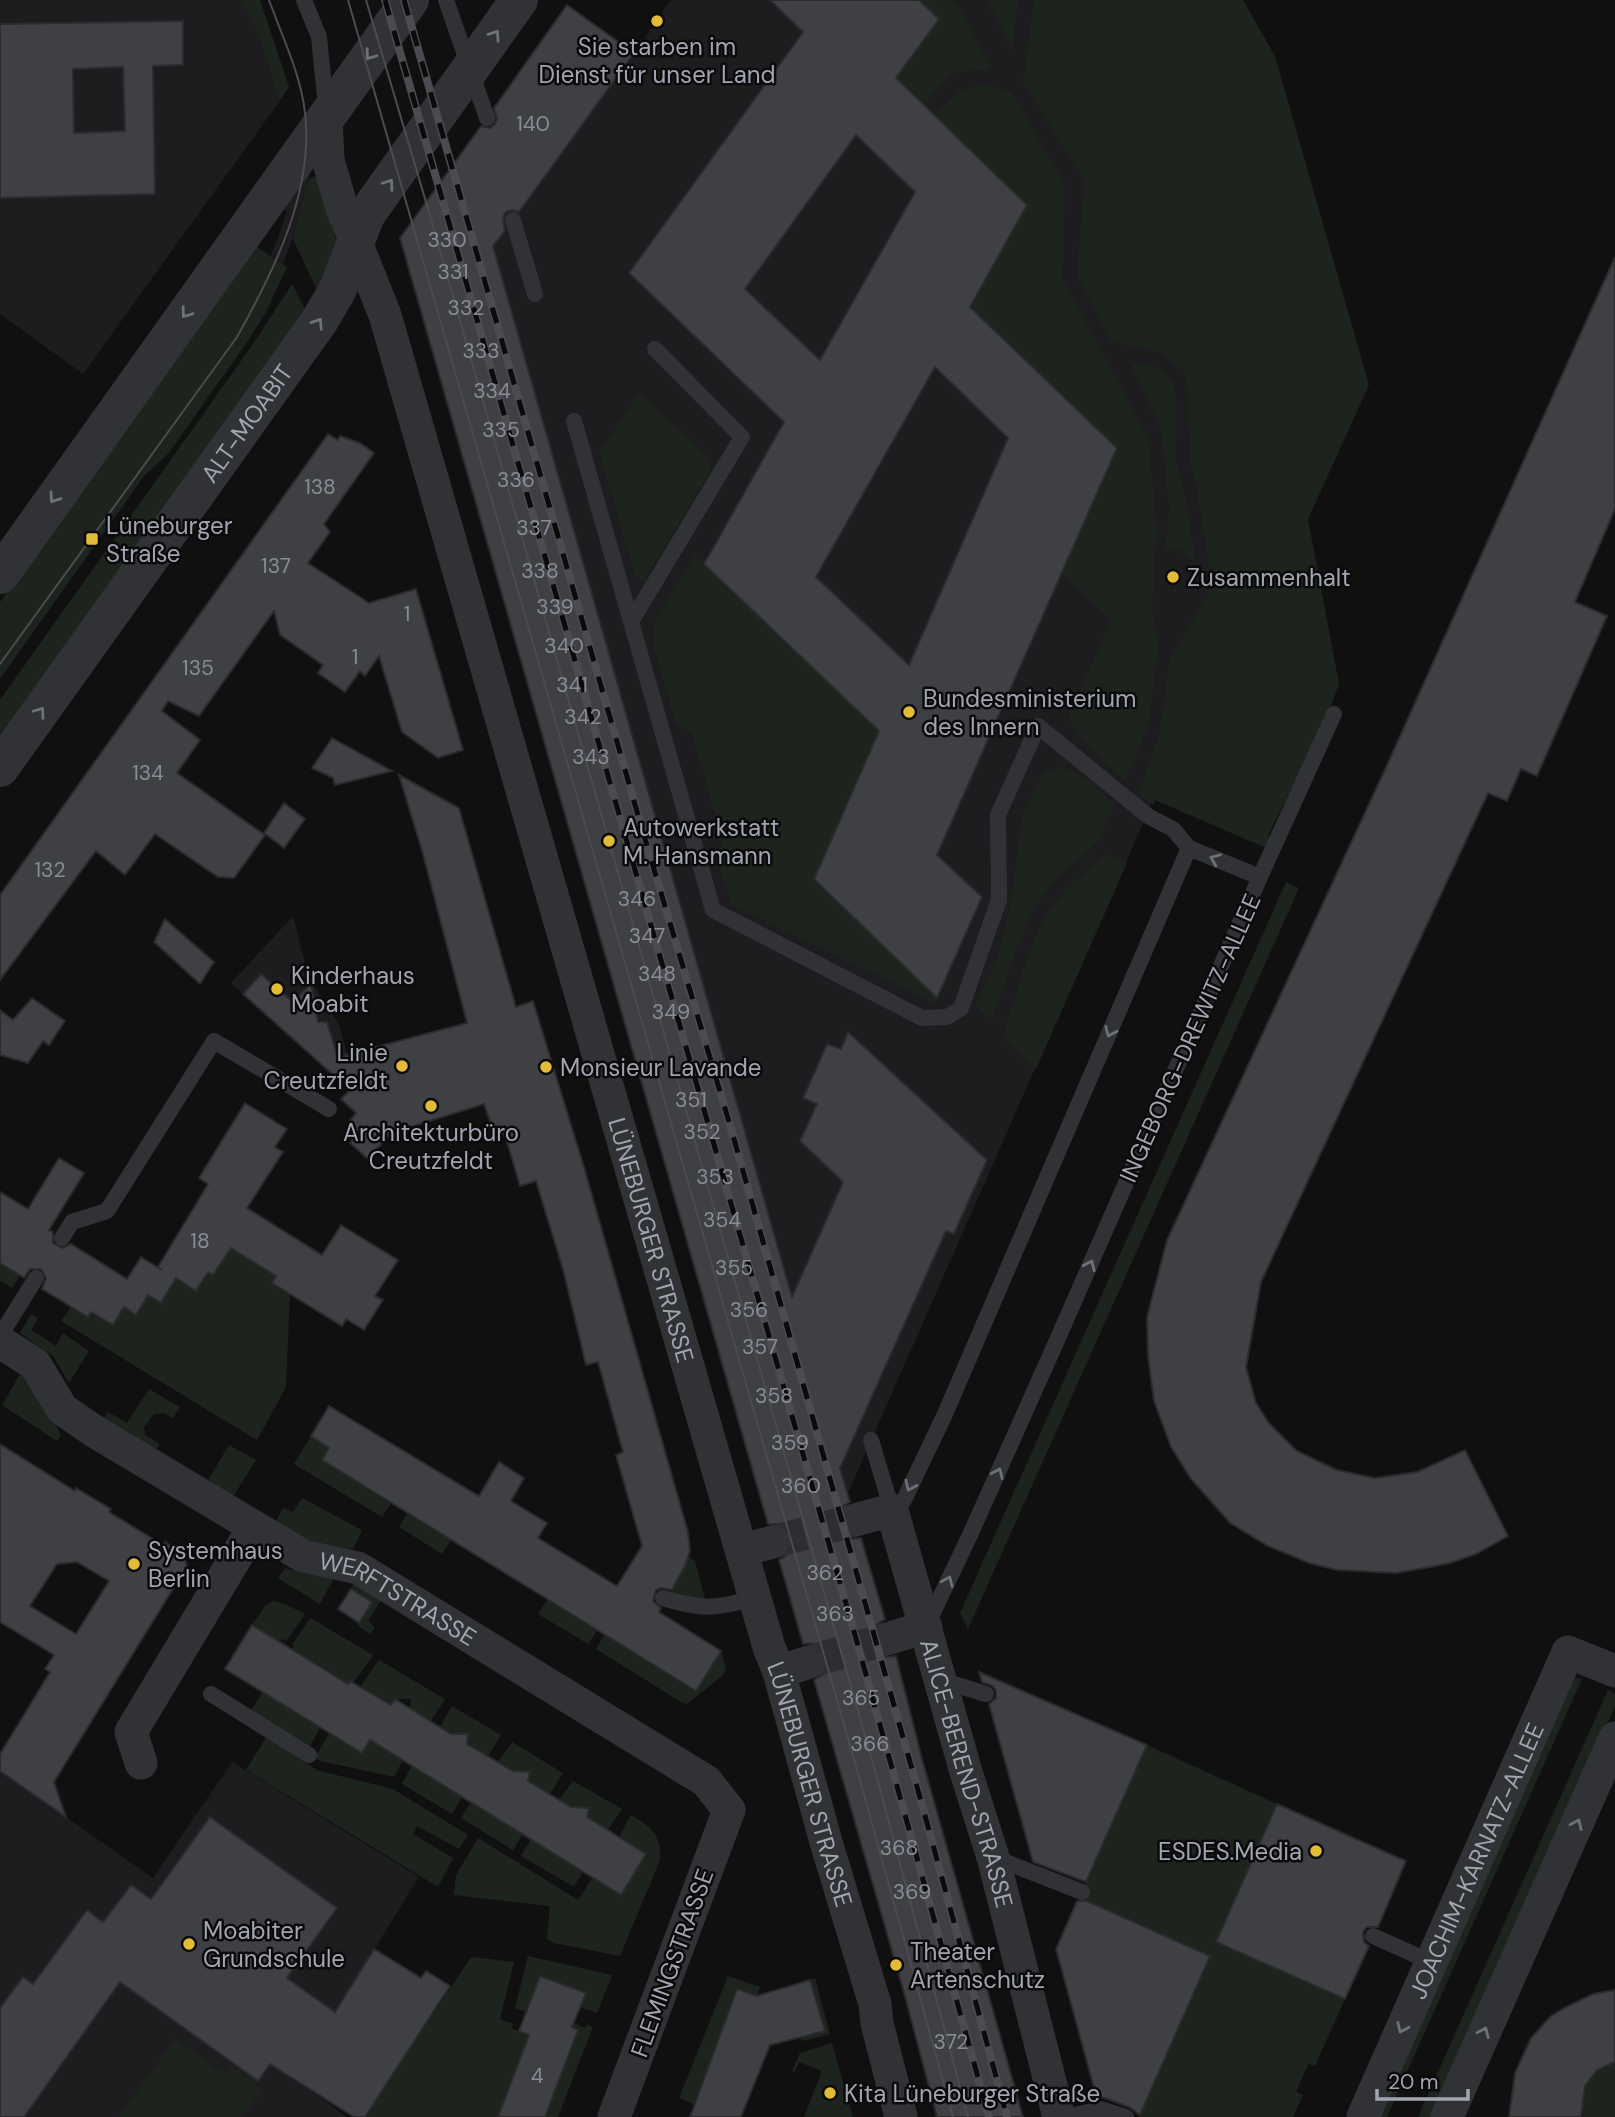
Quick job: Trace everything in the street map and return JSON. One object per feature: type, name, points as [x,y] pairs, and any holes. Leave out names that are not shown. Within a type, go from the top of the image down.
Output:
[{"type":"street","points":[[0,575],[410,0]]},
{"type":"street","name":"ALT-MOABIT","points":[[0,768],[320,320],[338,289],[366,215],[519,0]]},
{"type":"street","points":[[327,117],[328,160],[356,243]]},
{"type":"street","name":"LÜNEBURGER STRASSE","points":[[356,243],[385,316],[641,1207],[758,1546],[755,1598],[794,1667],[826,1842],[875,2004],[877,2023],[901,2117]]},
{"type":"street","name":"WERFTSTRASSE","points":[[0,1342],[34,1364],[62,1409],[94,1431],[303,1556],[358,1568],[382,1582],[706,1781],[729,1810]]},
{"type":"street","points":[[855,1520],[892,1510]]},
{"type":"street","name":"ALICE-BEREND-STRASSE","points":[[892,1510],[966,1772],[993,1857],[1059,2117]]},
{"type":"street","points":[[141,1763],[131,1732],[254,1527]]},
{"type":"street","points":[[890,1638],[926,1627]]},
{"type":"street","name":"JOACHIM-KARNATZ-ALLEE","points":[[1363,2117],[1568,1652],[1615,1671]]},
{"type":"street","points":[[1447,2117],[1615,1738]]},
{"type":"street","name":"FLEMINGSTRASSE","points":[[614,2117],[729,1810]]},
{"type":"lane","points":[[304,0],[319,37],[327,117]]},
{"type":"lane","points":[[446,0],[487,118]]},
{"type":"lane","points":[[513,220],[535,295]]},
{"type":"lane","points":[[631,622],[741,437],[655,349]]},
{"type":"lane","points":[[574,421],[713,910],[922,1018],[947,1017],[961,1008],[999,900],[998,814],[1038,726],[1148,816],[1173,829],[1189,848],[945,1414],[904,1500],[892,1510],[871,1440]]},
{"type":"lane","points":[[1260,877],[1334,714]]},
{"type":"lane","name":"INGEBORG-DREWITZ-ALLEE","points":[[926,1627],[1053,1350],[1260,877],[1189,848]]},
{"type":"lane","points":[[62,1238],[72,1222],[107,1211],[214,1041],[329,1109]]},
{"type":"lane","points":[[0,1336],[36,1278]]},
{"type":"lane","points":[[663,1598],[694,1608],[728,1606],[755,1598]]},
{"type":"lane","points":[[941,1680],[986,1694]]},
{"type":"lane","points":[[211,1694],[310,1755]]},
{"type":"lane","points":[[993,1857],[1082,1892]]},
{"type":"lane","points":[[1373,1936],[1431,1962]]},
{"type":"lane","points":[[1066,2117],[1101,2109],[1126,2117]]},
{"type":"shaded area","points":[[0,0],[240,0],[259,36],[279,102],[83,374],[0,314]]},
{"type":"shaded area","points":[[240,0],[260,0],[289,87],[279,102],[259,36]]},
{"type":"shaded area","name":"Bundesministerium des Innern","points":[[671,0],[1070,0],[1182,297],[1231,624],[848,1493],[465,148],[567,5],[634,53]]},
{"type":"shaded area","points":[[919,0],[950,0],[960,8],[992,69],[953,72],[923,103],[896,78]]},
{"type":"shaded area","points":[[987,0],[1018,0],[1012,50]]},
{"type":"shaded area","points":[[1034,0],[1243,0],[1275,56],[1369,385],[1308,519],[1339,684],[1327,717],[1268,835],[1281,847],[1278,853],[1155,800],[1153,805],[1138,793],[1159,735],[1170,659],[1207,597],[1211,580],[1197,489],[1189,459],[1188,390],[1182,369],[1159,352],[1111,342],[1077,277],[1084,180],[1023,82]]},
{"type":"shaded area","points":[[985,83],[1011,92],[1065,183],[1063,279],[1148,437],[1157,529],[1152,610],[1159,646],[1148,726],[1125,782],[1080,738],[1068,717],[1111,621],[1062,573],[1117,448],[970,307],[1027,205],[935,115],[961,90]]},
{"type":"shaded area","points":[[312,162],[300,218],[283,264],[271,256],[287,211],[282,210]]},
{"type":"shaded area","points":[[318,175],[337,243],[319,294],[293,239],[309,179]]},
{"type":"shaded area","points":[[255,246],[287,267],[266,312],[168,454],[144,476],[0,679],[0,602]]},
{"type":"shaded area","points":[[292,284],[306,311],[0,741],[0,700],[253,344]]},
{"type":"shaded area","points":[[1130,362],[1158,367],[1173,383],[1177,402],[1176,461],[1187,505],[1196,563],[1178,549],[1165,550],[1169,511],[1161,429]]},
{"type":"shaded area","points":[[639,393],[708,457],[710,472],[644,581],[635,576],[599,452]]},
{"type":"shaded area","points":[[695,555],[879,731],[814,879],[937,998],[935,1004],[731,904],[716,857],[723,841],[692,734],[675,721],[653,644],[654,622]]},
{"type":"shaded area","points":[[1057,767],[1081,776],[1115,805],[1098,842],[1054,880],[1034,908],[992,1020],[975,1006],[995,963],[1010,910],[1022,818],[1042,773]]},
{"type":"shaded area","points":[[1106,854],[1127,863],[1036,1069],[1003,1036],[1021,975],[1038,931],[1051,908],[1065,891]]},
{"type":"shaded area","points":[[1286,882],[1299,888],[968,1629],[960,1613]]},
{"type":"shaded area","name":"Kinderhaus Moabit","points":[[293,916],[309,979],[339,1024],[347,1054],[320,1063],[231,983]]},
{"type":"shaded area","points":[[228,1247],[276,1276],[290,1294],[286,1387],[257,1440],[61,1321],[71,1307],[87,1317],[91,1312],[113,1325],[124,1307],[136,1315],[148,1295],[161,1303],[176,1278],[196,1291],[208,1272],[214,1275]]},
{"type":"shaded area","points":[[0,1263],[20,1276],[12,1288],[0,1281]]},
{"type":"shaded area","points":[[31,1314],[38,1318],[31,1330],[56,1346],[63,1333],[89,1351],[69,1383],[53,1356],[20,1333]]},
{"type":"shaded area","points":[[20,1374],[35,1383],[61,1435],[57,1441],[2,1405]]},
{"type":"shaded area","points":[[149,1389],[180,1407],[173,1418],[164,1413],[154,1414],[144,1427],[145,1435],[160,1444],[155,1451],[103,1420],[108,1412],[127,1423]]},
{"type":"shaded area","points":[[311,1436],[329,1448],[322,1460],[391,1504],[382,1517],[294,1464]]},
{"type":"shaded area","points":[[229,1445],[256,1460],[231,1500],[205,1485]]},
{"type":"shaded area","points":[[302,1498],[362,1530],[353,1549],[314,1546],[275,1523],[283,1508],[293,1512]]},
{"type":"shaded area","points":[[407,1514],[451,1540],[442,1554],[399,1527]]},
{"type":"shaded area","points":[[689,1557],[695,1561],[705,1599],[702,1602],[670,1593]]},
{"type":"shaded area","points":[[285,1568],[334,1578],[320,1604],[278,1578]]},
{"type":"shaded area","points":[[354,1583],[382,1599],[368,1621],[375,1627],[370,1634],[358,1626],[351,1589]]},
{"type":"shaded area","points":[[547,1600],[597,1631],[588,1644],[538,1614]]},
{"type":"shaded area","points":[[274,1601],[305,1614],[286,1641],[282,1639],[280,1642],[252,1625],[265,1606]]},
{"type":"shaded area","points":[[310,1618],[373,1655],[353,1683],[350,1681],[348,1684],[292,1649]]},
{"type":"shaded area","points":[[604,1635],[695,1691],[721,1651],[726,1669],[723,1675],[687,1704],[683,1703],[596,1649]]},
{"type":"shaded area","points":[[379,1660],[445,1699],[431,1721],[410,1708],[411,1699],[400,1699],[389,1709],[360,1687]]},
{"type":"shaded area","points":[[1574,1678],[1582,1679],[1387,2117],[1373,2117]]},
{"type":"shaded area","points":[[1608,1690],[1615,1694],[1615,1706],[1432,2117],[1418,2117]]},
{"type":"shaded area","points":[[263,1692],[320,1728],[310,1746],[251,1710]]},
{"type":"shaded area","points":[[452,1706],[501,1735],[488,1756],[467,1744],[468,1734],[455,1736],[440,1727]]},
{"type":"shaded area","points":[[329,1733],[362,1753],[370,1740],[403,1760],[394,1777],[321,1761],[315,1758]]},
{"type":"shaded area","points":[[267,1736],[316,1770],[393,1789],[468,1835],[459,1849],[417,1826],[413,1834],[453,1858],[438,1887],[246,1770]]},
{"type":"shaded area","points":[[512,1742],[563,1773],[550,1794],[528,1781],[529,1772],[517,1774],[498,1762]]},
{"type":"shaded area","points":[[1147,1745],[1277,1804],[1217,1942],[1345,1999],[1315,2066],[1308,2064],[1296,2092],[1303,2095],[1293,2117],[1139,2117],[1210,1956],[1079,1898]]},
{"type":"shaded area","name":"Moabiter Grundschule","points":[[232,1762],[419,1877],[339,2006],[290,2076],[347,2117],[0,2117],[0,1771],[153,1878]]},
{"type":"shaded area","points":[[412,1766],[462,1797],[452,1814],[402,1784]]},
{"type":"shaded area","points":[[573,1781],[622,1809],[608,1830],[559,1800]]},
{"type":"shaded area","points":[[471,1802],[523,1834],[513,1850],[461,1818]]},
{"type":"shaded area","points":[[631,1815],[654,1833],[659,1845],[660,1860],[620,1956],[554,1943],[547,1939],[550,1906],[454,1895],[456,1875],[478,1838],[578,1900],[593,1877],[646,1854],[619,1837]]},
{"type":"shaded area","points":[[531,1839],[583,1871],[574,1887],[521,1856]]},
{"type":"shaded area","points":[[528,1956],[612,1975],[597,2013],[580,2007],[585,1993],[541,1976],[526,2012],[515,2008]]},
{"type":"shaded area","points":[[471,1957],[514,1962],[500,2019],[513,2024],[511,2028],[529,2035],[498,2117],[365,2117]]},
{"type":"shaded area","points":[[728,1976],[760,1987],[757,1996],[737,1989],[695,2105],[679,2098]]},
{"type":"shaded area","points":[[815,1978],[830,2034],[802,2041],[800,2037],[825,2030],[810,1980]]},
{"type":"shaded area","points":[[574,2023],[585,2028],[587,2024],[593,2027],[558,2117],[545,2117],[578,2030],[573,2028]]},
{"type":"shaded area","points":[[175,2039],[226,2075],[232,2066],[263,2089],[243,2117],[119,2117]]},
{"type":"shaded area","name":"Kita Lüneburger Straße","points":[[832,2043],[853,2117],[804,2117],[822,2071],[799,2062],[795,2072],[792,2071],[800,2053]]},
{"type":"shaded area","points":[[1615,2062],[1615,2117],[1583,2117],[1582,2099],[1588,2083],[1599,2070]]},
{"type":"building","points":[[770,0],[919,0],[939,19],[896,78],[1027,205],[970,307],[1117,448],[937,855],[982,897],[937,998],[814,879],[879,731],[704,564],[784,422],[629,273],[803,32]],"holes":[[[856,135],[915,192],[820,360],[745,289]],[[935,367],[1008,438],[909,665],[816,577]]]},
{"type":"building","points":[[567,5],[634,53],[519,212],[511,210],[505,213],[505,231],[493,246],[792,1297],[843,1182],[800,1141],[817,1104],[803,1098],[827,1044],[841,1049],[848,1032],[987,1160],[954,1234],[946,1231],[840,1468],[850,1502],[841,1507],[836,1516],[836,1524],[842,1534],[851,1539],[861,1538],[885,1619],[876,1625],[871,1633],[871,1643],[877,1652],[886,1657],[896,1656],[922,1759],[1023,2117],[937,2117],[814,1680],[824,1674],[828,1665],[827,1657],[821,1647],[812,1643],[803,1644],[779,1560],[786,1556],[791,1548],[791,1536],[787,1529],[779,1524],[768,1524],[400,238],[481,126],[490,128],[495,124],[497,119],[494,108]]},
{"type":"building","points":[[183,21],[183,65],[153,66],[155,194],[0,198],[0,24]],"holes":[[[123,67],[125,131],[74,133],[73,69]]]},
{"type":"building","points":[[1615,257],[1615,509],[1575,602],[1607,616],[1537,776],[1521,769],[1507,801],[1488,793],[1261,1282],[1246,1367],[1256,1403],[1269,1423],[1297,1451],[1337,1470],[1375,1478],[1417,1472],[1465,1450],[1508,1536],[1476,1554],[1425,1568],[1396,1573],[1337,1570],[1309,1563],[1268,1546],[1230,1523],[1191,1479],[1171,1447],[1154,1401],[1148,1357],[1147,1317],[1167,1240],[1388,763]]},
{"type":"building","points":[[328,434],[338,440],[340,436],[360,443],[374,453],[324,524],[330,532],[308,563],[369,603],[416,589],[463,750],[438,758],[402,732],[379,656],[365,676],[360,671],[345,692],[318,673],[323,665],[280,635],[274,611],[199,716],[168,701],[162,711],[200,740],[177,773],[265,835],[234,878],[218,877],[155,834],[125,875],[96,851],[0,980],[0,895]]},
{"type":"building","points":[[332,738],[392,771],[335,785],[333,778],[312,768]]},
{"type":"building","points":[[399,775],[459,808],[516,1007],[533,1001],[584,1167],[688,1532],[690,1551],[685,1566],[672,1590],[656,1590],[653,1601],[661,1608],[659,1612],[721,1651],[696,1691],[322,1460],[329,1448],[311,1436],[329,1406],[479,1496],[499,1462],[524,1478],[511,1501],[547,1523],[538,1538],[617,1586],[642,1546],[616,1455],[623,1452],[598,1362],[586,1365],[564,1273],[536,1181],[520,1186],[505,1135],[495,1136],[484,1104],[391,1133],[368,1159],[350,1143],[359,1133],[348,1123],[356,1113],[341,1099],[350,1090],[243,994],[261,974],[293,1002],[311,983],[318,1022],[327,1022],[338,1057],[467,1023],[423,854]]},
{"type":"building","points":[[284,803],[305,819],[284,848],[264,833]]},
{"type":"building","points":[[165,919],[214,962],[200,984],[154,942]]},
{"type":"building","points":[[32,998],[65,1021],[49,1045],[43,1041],[28,1063],[0,1055],[0,1010],[13,1020]]},
{"type":"building","points":[[245,1103],[287,1129],[275,1147],[283,1152],[247,1208],[322,1255],[341,1225],[398,1260],[375,1296],[383,1300],[364,1330],[346,1319],[342,1326],[272,1283],[276,1276],[231,1248],[213,1275],[208,1272],[196,1291],[176,1278],[161,1303],[148,1295],[136,1315],[124,1307],[113,1325],[91,1312],[88,1317],[42,1289],[46,1278],[41,1269],[30,1269],[24,1278],[0,1263],[0,1192],[28,1209],[59,1158],[84,1173],[49,1230],[53,1232],[53,1243],[62,1248],[71,1244],[127,1279],[141,1257],[162,1270],[158,1267],[208,1184],[199,1178]]},
{"type":"building","points":[[0,1444],[75,1491],[76,1488],[111,1509],[109,1512],[163,1545],[165,1542],[183,1554],[187,1566],[54,1782],[66,1817],[0,1771],[0,1754],[50,1672],[45,1669],[54,1655],[0,1622]],"holes":[[[77,1562],[109,1581],[76,1634],[30,1606],[57,1564]]]},
{"type":"building","points":[[351,1589],[372,1602],[359,1623],[338,1609]]},
{"type":"building","points":[[252,1625],[348,1684],[350,1681],[391,1705],[395,1699],[451,1734],[468,1734],[467,1744],[513,1771],[530,1772],[528,1781],[571,1807],[589,1808],[587,1817],[646,1854],[621,1895],[370,1740],[362,1753],[225,1669]]},
{"type":"building","points":[[979,1672],[1147,1745],[1086,1882],[1033,1862],[989,1704],[996,1698],[996,1691],[993,1686],[982,1682]]},
{"type":"building","points":[[1277,1804],[1406,1861],[1378,1927],[1367,1927],[1363,1932],[1364,1942],[1369,1946],[1345,1999],[1216,1942]]},
{"type":"building","points":[[210,1817],[337,1908],[287,1978],[335,2012],[374,1949],[421,1978],[426,1971],[450,1986],[365,2117],[354,2117],[270,2064],[258,2081],[120,1982],[24,2117],[0,2117],[0,2008],[23,1977],[33,1984],[87,1910],[103,1922],[131,1885],[151,1899]]},
{"type":"building","points":[[1077,1901],[1087,1901],[1210,1956],[1140,2115],[1129,2107],[1096,2095],[1056,1949]]},
{"type":"building","points":[[540,1976],[586,1993],[572,2027],[578,2030],[545,2117],[498,2117],[529,2035],[519,2031]]},
{"type":"building","points":[[810,1980],[825,2031],[770,2045],[741,2117],[690,2117],[737,1989],[757,1996]]},
{"type":"building","points":[[1615,1990],[1615,2062],[1597,2070],[1585,2086],[1581,2117],[1509,2117],[1515,2073],[1531,2038],[1550,2017],[1564,2008],[1593,1994]]},
{"type":"tunnel","points":[[773,1542],[855,1520]]},
{"type":"tunnel","points":[[809,1662],[890,1638]]},
{"type":"tram line","points":[[0,664],[237,337],[277,258],[297,201],[306,142],[300,84],[269,0]]},
{"type":"tram line","points":[[348,0],[860,1780],[953,2117]]},
{"type":"tram line","points":[[366,0],[876,1774],[968,2117]]},
{"type":"railway","points":[[385,0],[855,1635],[989,2117]]},
{"type":"railway","points":[[404,0],[732,1132],[921,1801],[1007,2117]]},
{"type":"place","name":"Sie starben im Dienst für unser Land","points":[[657,21]]},
{"type":"place","name":"Lüneburger Straße","points":[[92,539]]},
{"type":"place","name":"Zusammenhalt","points":[[1173,577]]},
{"type":"place","name":"Bundesministerium des Innern","points":[[909,712]]},
{"type":"place","name":"Autowerkstatt M. Hansmann","points":[[609,841]]},
{"type":"place","name":"Kinderhaus Moabit","points":[[277,989]]},
{"type":"place","name":"Linie Creutzfeldt","points":[[402,1066]]},
{"type":"place","name":"Monsieur Lavande","points":[[546,1067]]},
{"type":"place","name":"Architekturbüro Creutzfeldt","points":[[431,1106]]},
{"type":"place","name":"Systemhaus Berlin","points":[[134,1564]]},
{"type":"place","name":"ESDES.Media","points":[[1316,1851]]},
{"type":"place","name":"Moabiter Grundschule","points":[[189,1944]]},
{"type":"place","name":"Theater Artenschutz","points":[[896,1965]]},
{"type":"place","name":"Kita Lüneburger Straße","points":[[830,2093]]}]
